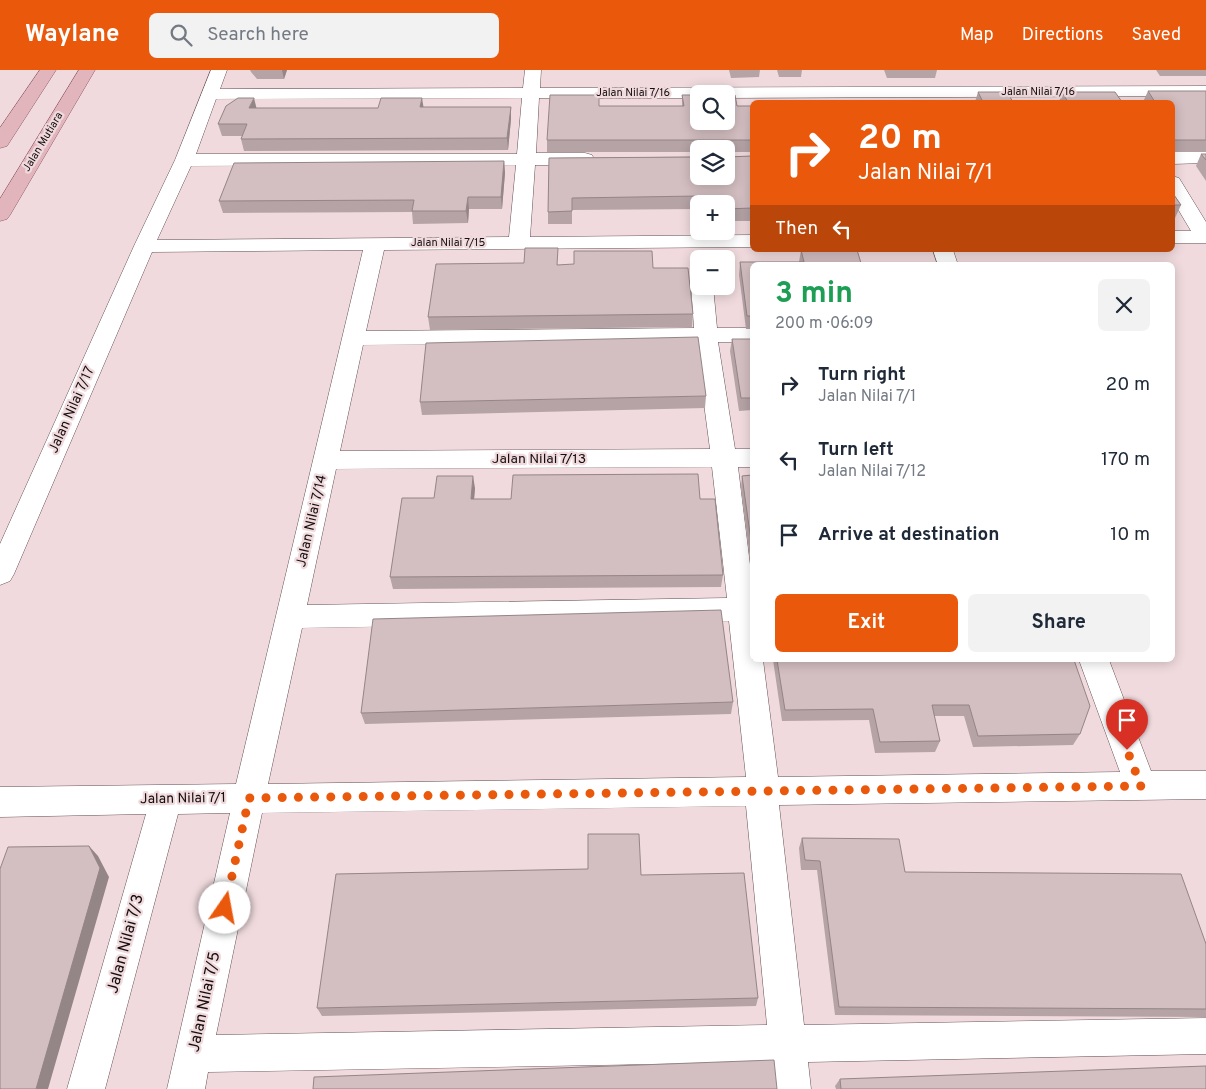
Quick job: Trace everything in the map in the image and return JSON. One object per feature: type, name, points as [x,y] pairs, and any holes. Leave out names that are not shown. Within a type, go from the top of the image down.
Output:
[{"type":"main road","points":[[0,142],[48,70]]},
{"type":"main road","name":"Jalan Mutiara","points":[[0,215],[87,70]]},
{"type":"street","name":"Jalan Nilai 7/17","points":[[0,574],[144,246],[184,160],[219,70]]},
{"type":"street","points":[[520,242],[533,70]]},
{"type":"street","name":"Jalan Nilai 7/16","points":[[210,94],[1206,91]]},
{"type":"street","points":[[1175,158],[1206,158]]},
{"type":"street","points":[[184,160],[603,159]]},
{"type":"street","points":[[1175,187],[1206,237]]},
{"type":"street","points":[[1175,237],[1206,237]]},
{"type":"street","name":"Jalan Nilai 7/15","points":[[144,246],[520,242],[699,250],[750,240]]},
{"type":"street","name":"Jalan Nilai 7/14","points":[[249,798],[375,244]]},
{"type":"street","points":[[703,295],[706,335],[747,610],[750,643]]},
{"type":"street","points":[[353,338],[750,335]]},
{"type":"street","name":"Jalan Nilai 7/13","points":[[326,460],[750,458]]},
{"type":"street","points":[[290,617],[747,610]]},
{"type":"street","points":[[752,662],[762,776],[761,791],[792,1089]]},
{"type":"street","points":[[1095,662],[1141,786]]},
{"type":"street","name":"Jalan Nilai 7/1","points":[[0,802],[1206,785]]},
{"type":"street","name":"Jalan Nilai 7/5","points":[[190,1072],[249,798]]},
{"type":"street","name":"Jalan Nilai 7/3","points":[[86,1089],[166,799]]},
{"type":"street","points":[[190,1072],[786,1044],[1206,1036]]},
{"type":"building","points":[[1148,91],[1206,91],[1206,140],[1175,140],[1175,100],[1154,100]]},
{"type":"building","points":[[978,92],[1007,92],[1012,100],[982,100]]},
{"type":"building","points":[[1062,92],[1115,92],[1121,100],[1067,100]]},
{"type":"building","points":[[550,95],[599,95],[599,106],[684,106],[682,95],[690,95],[690,130],[735,130],[735,95],[737,106],[750,106],[750,140],[547,140]]},
{"type":"building","points":[[238,98],[254,98],[249,108],[378,108],[381,98],[422,98],[420,107],[511,107],[507,138],[241,139],[247,124],[218,124],[226,106]]},
{"type":"building","points":[[750,156],[750,208],[735,209],[735,195],[690,195],[572,198],[572,211],[548,212],[549,158],[690,157],[690,185],[735,185],[735,157]]},
{"type":"building","points":[[504,161],[501,197],[468,197],[466,211],[412,211],[414,200],[219,201],[234,163]]},
{"type":"building","points":[[1175,196],[1181,205],[1175,205]]},
{"type":"building","points":[[525,248],[558,248],[557,265],[574,264],[574,251],[652,251],[653,268],[688,268],[693,314],[428,317],[436,264],[524,263]]},
{"type":"building","points":[[802,252],[858,252],[861,262],[804,262]]},
{"type":"building","points":[[740,262],[750,262],[750,316],[747,316]]},
{"type":"building","points":[[698,337],[706,396],[420,402],[426,343]]},
{"type":"building","points":[[732,339],[750,339],[750,398],[741,398]]},
{"type":"building","points":[[698,474],[700,499],[715,499],[723,575],[390,577],[402,498],[434,498],[437,476],[473,476],[471,499],[511,499],[513,475]]},
{"type":"building","points":[[750,475],[750,534],[742,476]]},
{"type":"building","points":[[721,610],[733,702],[361,713],[373,619]]},
{"type":"building","points":[[777,662],[1075,662],[1090,706],[1080,734],[978,736],[969,705],[932,705],[940,741],[880,742],[873,709],[785,710]]},
{"type":"building","points":[[588,834],[639,834],[641,875],[744,873],[758,998],[317,1008],[336,874],[588,869]]},
{"type":"building","points":[[802,838],[899,839],[905,872],[1181,874],[1206,944],[1206,1009],[839,1007],[820,861],[805,860]]},
{"type":"building","points":[[89,846],[100,868],[36,1089],[0,1089],[0,869],[8,847]]},
{"type":"building","points":[[774,1060],[777,1089],[313,1089],[314,1077]]},
{"type":"building","points":[[1206,1066],[1206,1089],[841,1089],[840,1079]]},
{"type":"route","points":[[225,908],[249,798],[1141,786],[1127,750]]}]
